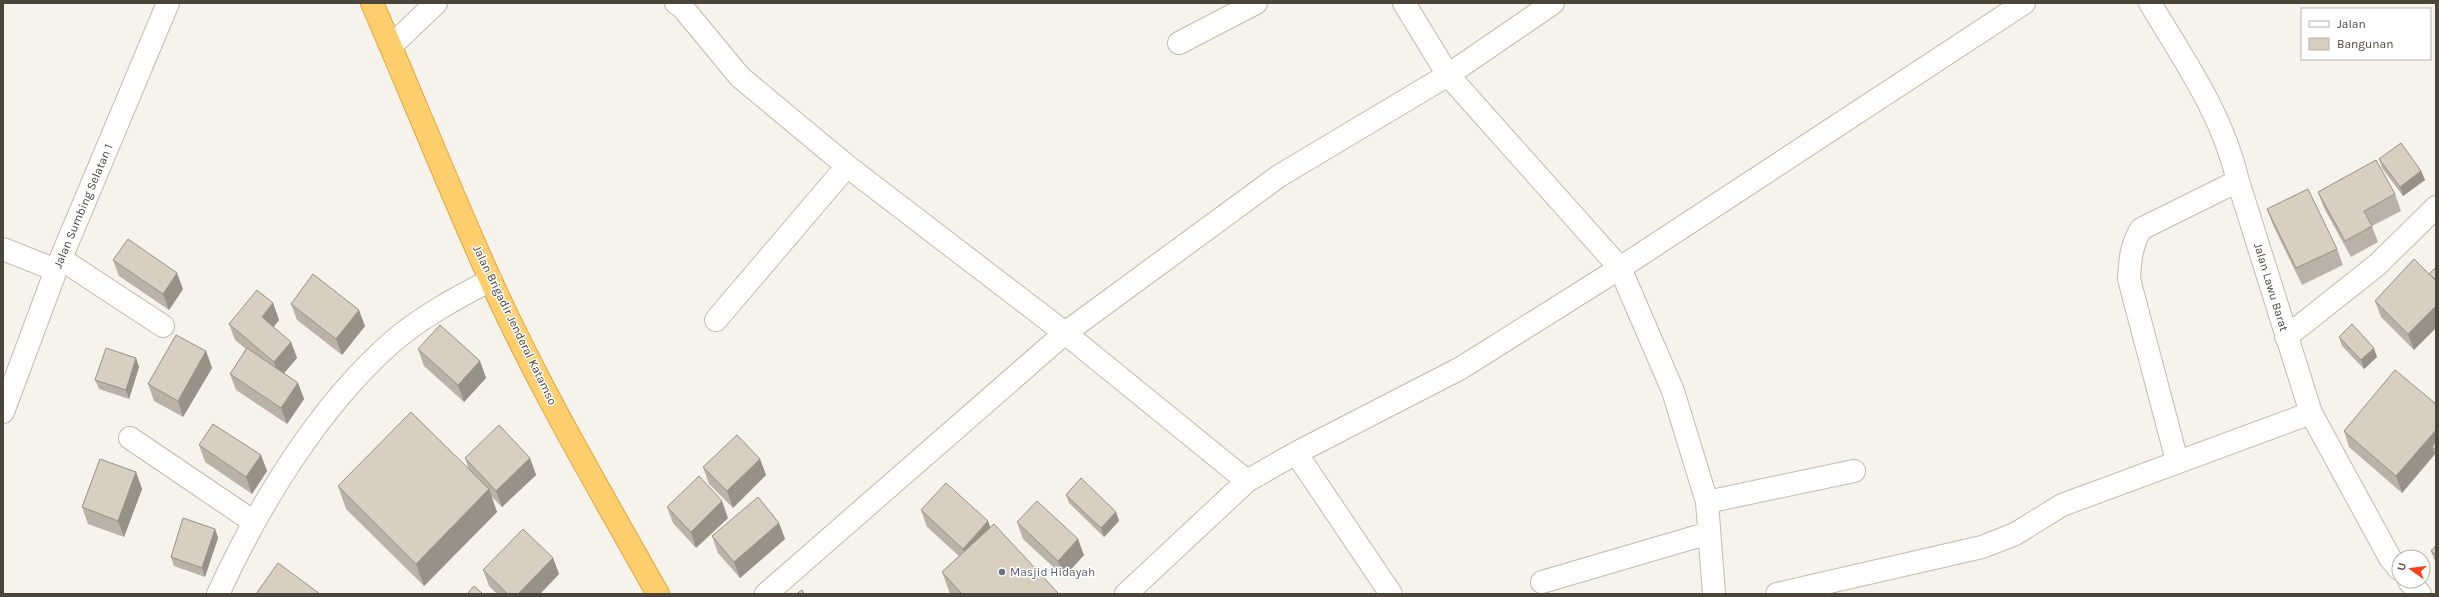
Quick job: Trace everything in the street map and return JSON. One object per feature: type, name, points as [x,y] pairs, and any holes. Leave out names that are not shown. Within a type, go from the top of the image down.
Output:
[{"type":"highway","name":"Jalan Brigadir Jenderal Katamso","points":[[372,3],[491,280],[540,380],[658,594]]},
{"type":"street","name":"Jalan Sumbing Selatan 1","points":[[3,412],[59,265],[168,3]]},
{"type":"street","points":[[391,46],[436,3]]},
{"type":"street","points":[[1179,44],[1256,3]]},
{"type":"street","points":[[1404,3],[1448,76],[1620,268],[1674,391],[1707,502],[1714,594]]},
{"type":"street","points":[[766,594],[1065,333],[1279,176],[1448,76],[1553,3]]},
{"type":"street","points":[[1126,594],[1247,481],[1296,453],[1461,368],[1620,268],[2024,3]]},
{"type":"street","name":"Jalan Lawu Barat","points":[[2150,3],[2213,107],[2232,153],[2238,181],[2311,413],[2391,559]]},
{"type":"street","points":[[683,5],[740,77],[847,166],[1065,333],[1247,481]]},
{"type":"street","points":[[716,320],[847,166]]},
{"type":"street","points":[[2177,461],[2130,279],[2130,257],[2133,242],[2141,229],[2238,181]]},
{"type":"street","points":[[2286,337],[2377,265],[2436,207]]},
{"type":"street","points":[[3,249],[59,265],[163,326]]},
{"type":"street","points":[[218,594],[254,522],[315,429],[354,379],[392,343],[440,307],[491,280]]},
{"type":"street","points":[[1777,594],[1982,547],[2015,534],[2062,505],[2177,461],[2311,413]]},
{"type":"street","points":[[130,438],[254,522]]},
{"type":"street","points":[[1296,453],[1391,594]]},
{"type":"street","points":[[1707,502],[1854,472]]},
{"type":"street","points":[[1542,582],[1709,533]]},
{"type":"building","points":[[2401,143],[2421,171],[2400,187],[2379,159]]},
{"type":"building","points":[[2376,160],[2395,194],[2364,211],[2372,226],[2345,241],[2318,192]]},
{"type":"building","points":[[2308,189],[2337,249],[2296,268],[2267,209]]},
{"type":"building","points":[[128,239],[177,273],[163,294],[113,260]]},
{"type":"building","points":[[2414,259],[2436,281],[2436,306],[2408,334],[2375,301]]},
{"type":"building","points":[[2436,267],[2436,280],[2429,274]]},
{"type":"building","points":[[313,274],[359,310],[336,339],[291,304]]},
{"type":"building","points":[[257,290],[273,303],[262,317],[291,342],[274,362],[229,324]]},
{"type":"building","points":[[2352,324],[2374,348],[2361,360],[2339,337]]},
{"type":"building","points":[[440,325],[480,361],[458,385],[418,349]]},
{"type":"building","points":[[176,335],[206,351],[178,401],[148,384]]},
{"type":"building","points":[[106,348],[136,358],[126,390],[95,380]]},
{"type":"building","points":[[247,348],[298,383],[281,408],[230,374]]},
{"type":"building","points":[[2395,370],[2436,404],[2436,430],[2396,476],[2344,431]]},
{"type":"building","points":[[411,412],[489,489],[416,564],[338,486]]},
{"type":"building","points":[[213,424],[261,455],[246,477],[199,445]]},
{"type":"building","points":[[499,425],[530,458],[496,491],[465,458]]},
{"type":"building","points":[[737,435],[760,459],[727,491],[703,467]]},
{"type":"building","points":[[2436,441],[2436,450],[2432,447]]},
{"type":"building","points":[[100,459],[136,472],[118,521],[82,507]]},
{"type":"building","points":[[699,476],[722,501],[691,532],[667,507]]},
{"type":"building","points":[[1081,478],[1116,512],[1101,528],[1066,495]]},
{"type":"building","points":[[946,483],[988,521],[963,549],[921,510]]},
{"type":"building","points":[[758,497],[779,523],[734,562],[712,536]]},
{"type":"building","points":[[1037,501],[1078,539],[1058,561],[1017,522]]},
{"type":"building","points":[[183,518],[215,529],[202,568],[171,557]]},
{"type":"building","points":[[994,524],[1059,594],[962,594],[942,572]]},
{"type":"building","points":[[523,529],[553,558],[518,594],[508,594],[483,570]]},
{"type":"building","points":[[2436,545],[2436,555],[2431,551]]},
{"type":"building","points":[[278,563],[320,594],[256,594]]},
{"type":"building","points":[[474,586],[483,594],[467,594]]},
{"type":"building","points":[[802,590],[804,594],[796,594]]},
{"type":"place","name":"Masjid Hidayah","points":[[1002,572]]}]
